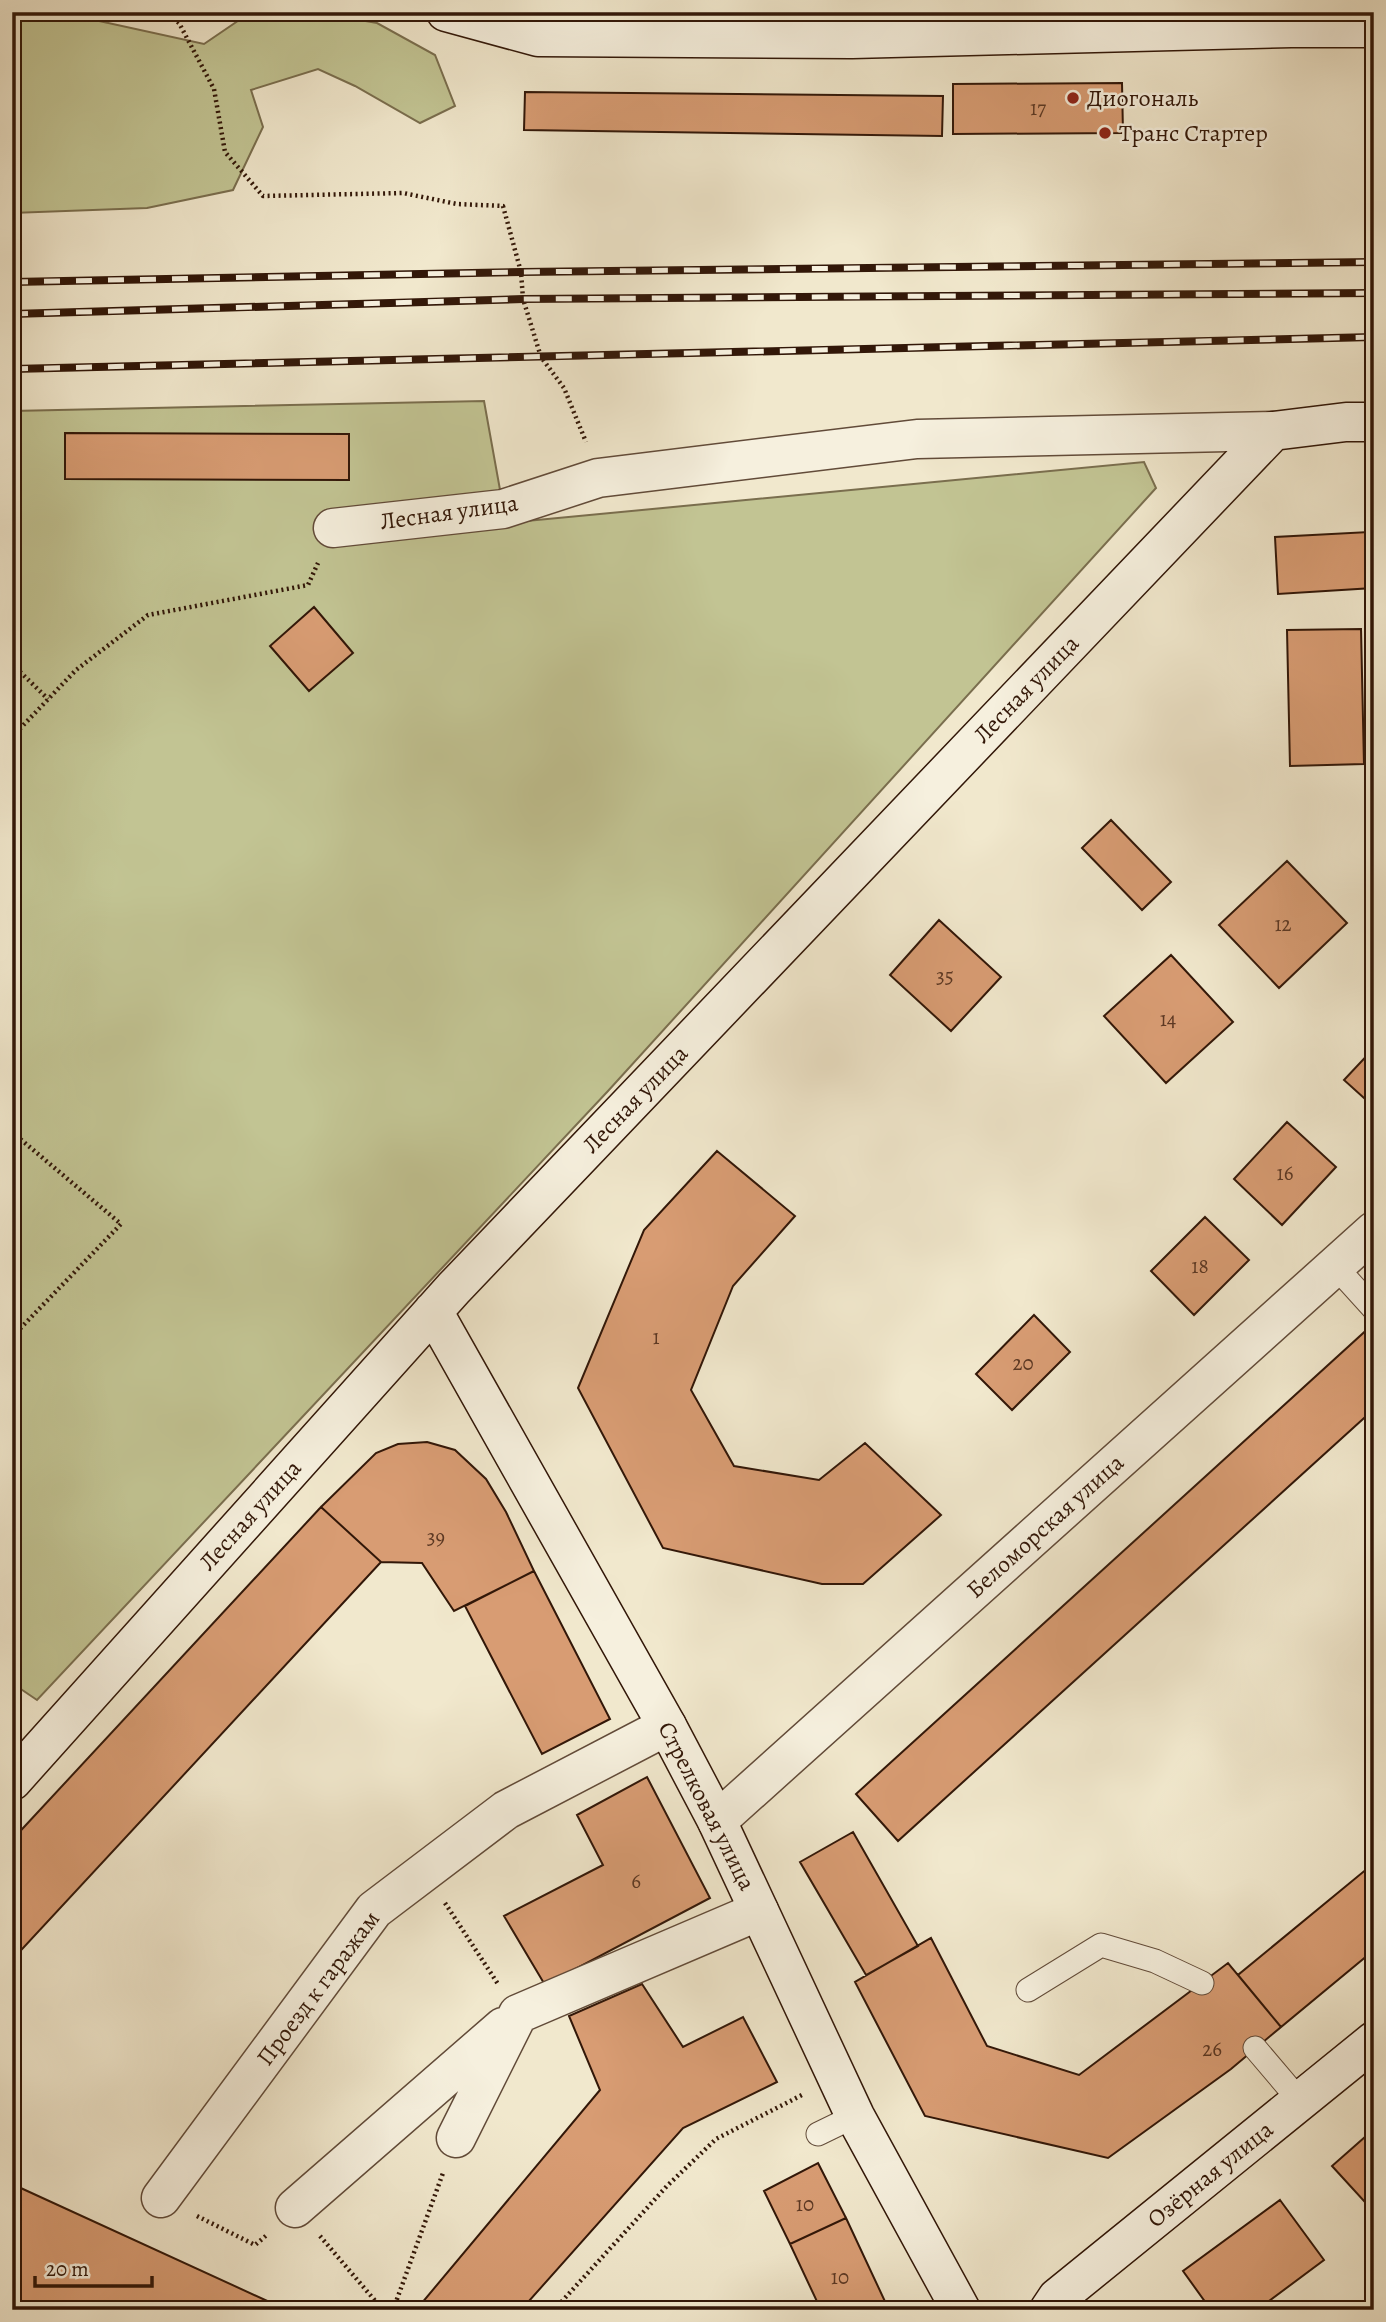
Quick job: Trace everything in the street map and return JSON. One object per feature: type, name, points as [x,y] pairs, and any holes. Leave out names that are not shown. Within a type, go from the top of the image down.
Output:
[{"type":"street","points":[[446,12],[538,37],[852,39],[1293,20],[1374,28]]},
{"type":"street","name":"Лесная улица","points":[[333,528],[503,509],[598,478],[918,439],[1273,431],[1346,422],[1374,422]]},
{"type":"street","name":"Лесная улица","points":[[12,1781],[433,1311],[1273,431]]},
{"type":"street","name":"Беломорская улица","points":[[717,1821],[1374,1231]]},
{"type":"street","name":"Стрелковая улица","points":[[433,1311],[667,1726],[717,1821],[855,2116],[961,2310]]},
{"type":"street","name":"Проезд к гаражам","points":[[162,2198],[374,1910],[506,1810],[667,1726]]},
{"type":"street","points":[[295,2208],[518,2014],[759,1911]]},
{"type":"street","points":[[456,2138],[518,2014]]},
{"type":"street","name":"Озёрная улица","points":[[1049,2310],[1057,2298],[1374,2041]]},
{"type":"lane","points":[[1335,1266],[1374,1309]]},
{"type":"lane","points":[[1028,1990],[1101,1945],[1155,1961],[1202,1983]]},
{"type":"lane","points":[[1255,2048],[1300,2101]]},
{"type":"lane","points":[[818,2134],[855,2116]]},
{"type":"path","points":[[164,12],[179,23],[214,89],[225,152],[263,196],[403,193],[457,204],[503,206],[520,272],[523,299],[541,357],[564,388],[581,424],[598,478]]},
{"type":"path","points":[[12,737],[76,670],[148,615],[308,585],[333,528]]},
{"type":"path","points":[[12,664],[48,699]]},
{"type":"path","points":[[12,1132],[121,1224],[12,1338]]},
{"type":"path","points":[[425,1872],[518,2014]]},
{"type":"path","points":[[554,2310],[667,2186],[716,2138],[837,2077]]},
{"type":"path","points":[[393,2310],[456,2138]]},
{"type":"path","points":[[162,2198],[255,2245],[295,2208],[383,2310]]},
{"type":"green space","points":[[58,12],[204,44],[251,12],[314,12],[377,23],[435,55],[455,106],[420,123],[355,86],[318,69],[251,90],[263,127],[233,190],[147,208],[12,213],[12,23]]},
{"type":"green space","points":[[484,401],[506,523],[1144,462],[1156,488],[608,1091],[37,1700],[12,1683],[12,411]]},
{"type":"building","points":[[1122,83],[1123,133],[953,134],[953,84]]},
{"type":"building","points":[[525,92],[943,96],[942,136],[524,130]]},
{"type":"building","points":[[65,433],[349,434],[349,480],[65,479]]},
{"type":"building","points":[[1369,532],[1373,588],[1278,594],[1275,537]]},
{"type":"building","points":[[314,607],[353,653],[309,691],[270,646]]},
{"type":"building","points":[[1361,629],[1364,764],[1290,766],[1287,630]]},
{"type":"building","points":[[1111,820],[1171,882],[1142,910],[1082,848]]},
{"type":"building","points":[[1287,861],[1347,923],[1279,988],[1219,925]]},
{"type":"building","points":[[939,920],[1001,977],[951,1031],[890,975]]},
{"type":"building","points":[[1171,955],[1233,1022],[1166,1083],[1104,1016]]},
{"type":"building","points":[[1374,1048],[1374,1107],[1344,1080]]},
{"type":"building","points":[[1287,1122],[1336,1167],[1282,1225],[1234,1179]]},
{"type":"building","points":[[717,1151],[795,1216],[733,1286],[691,1390],[734,1466],[819,1480],[865,1443],[941,1515],[863,1584],[822,1584],[663,1548],[578,1388],[644,1230]]},
{"type":"building","points":[[1205,1217],[1249,1260],[1194,1315],[1151,1271]]},
{"type":"building","points":[[1034,1315],[1070,1352],[1012,1410],[976,1374]]},
{"type":"building","points":[[1371,1326],[1374,1329],[1374,1409],[898,1841],[856,1794]]},
{"type":"building","points":[[427,1442],[455,1450],[486,1479],[506,1512],[534,1571],[454,1611],[422,1563],[381,1562],[321,1507],[376,1453],[398,1444]]},
{"type":"building","points":[[321,1507],[381,1562],[12,1960],[12,1840]]},
{"type":"building","points":[[534,1571],[610,1719],[542,1754],[465,1606]]},
{"type":"building","points":[[647,1777],[710,1898],[545,1985],[504,1916],[603,1865],[577,1815]]},
{"type":"building","points":[[853,1832],[918,1946],[866,1975],[800,1862]]},
{"type":"building","points":[[1374,1863],[1374,1950],[1281,2027],[1238,1975]]},
{"type":"building","points":[[931,1938],[987,2046],[1079,2075],[1228,1963],[1281,2027],[1231,2069],[1108,2158],[925,2116],[855,1982]]},
{"type":"building","points":[[642,1984],[683,2047],[743,2017],[777,2082],[683,2128],[521,2310],[416,2310],[600,2090],[569,2016]]},
{"type":"building","points":[[1374,2129],[1374,2212],[1332,2166]]},
{"type":"building","points":[[818,2163],[846,2218],[790,2244],[764,2191]]},
{"type":"building","points":[[12,2184],[287,2310],[24,2310],[12,2304]]},
{"type":"building","points":[[1280,2200],[1324,2260],[1257,2310],[1211,2310],[1183,2271]]},
{"type":"building","points":[[846,2218],[889,2310],[821,2310],[790,2244]]},
{"type":"railway","points":[[12,282],[521,272],[1374,262]]},
{"type":"railway","points":[[12,314],[523,299],[1374,293]]},
{"type":"railway","points":[[12,369],[1374,337]]},
{"type":"place","name":"Диогональ","points":[[1073,98]]},
{"type":"place","name":"Транс Стартер","points":[[1105,133]]}]
